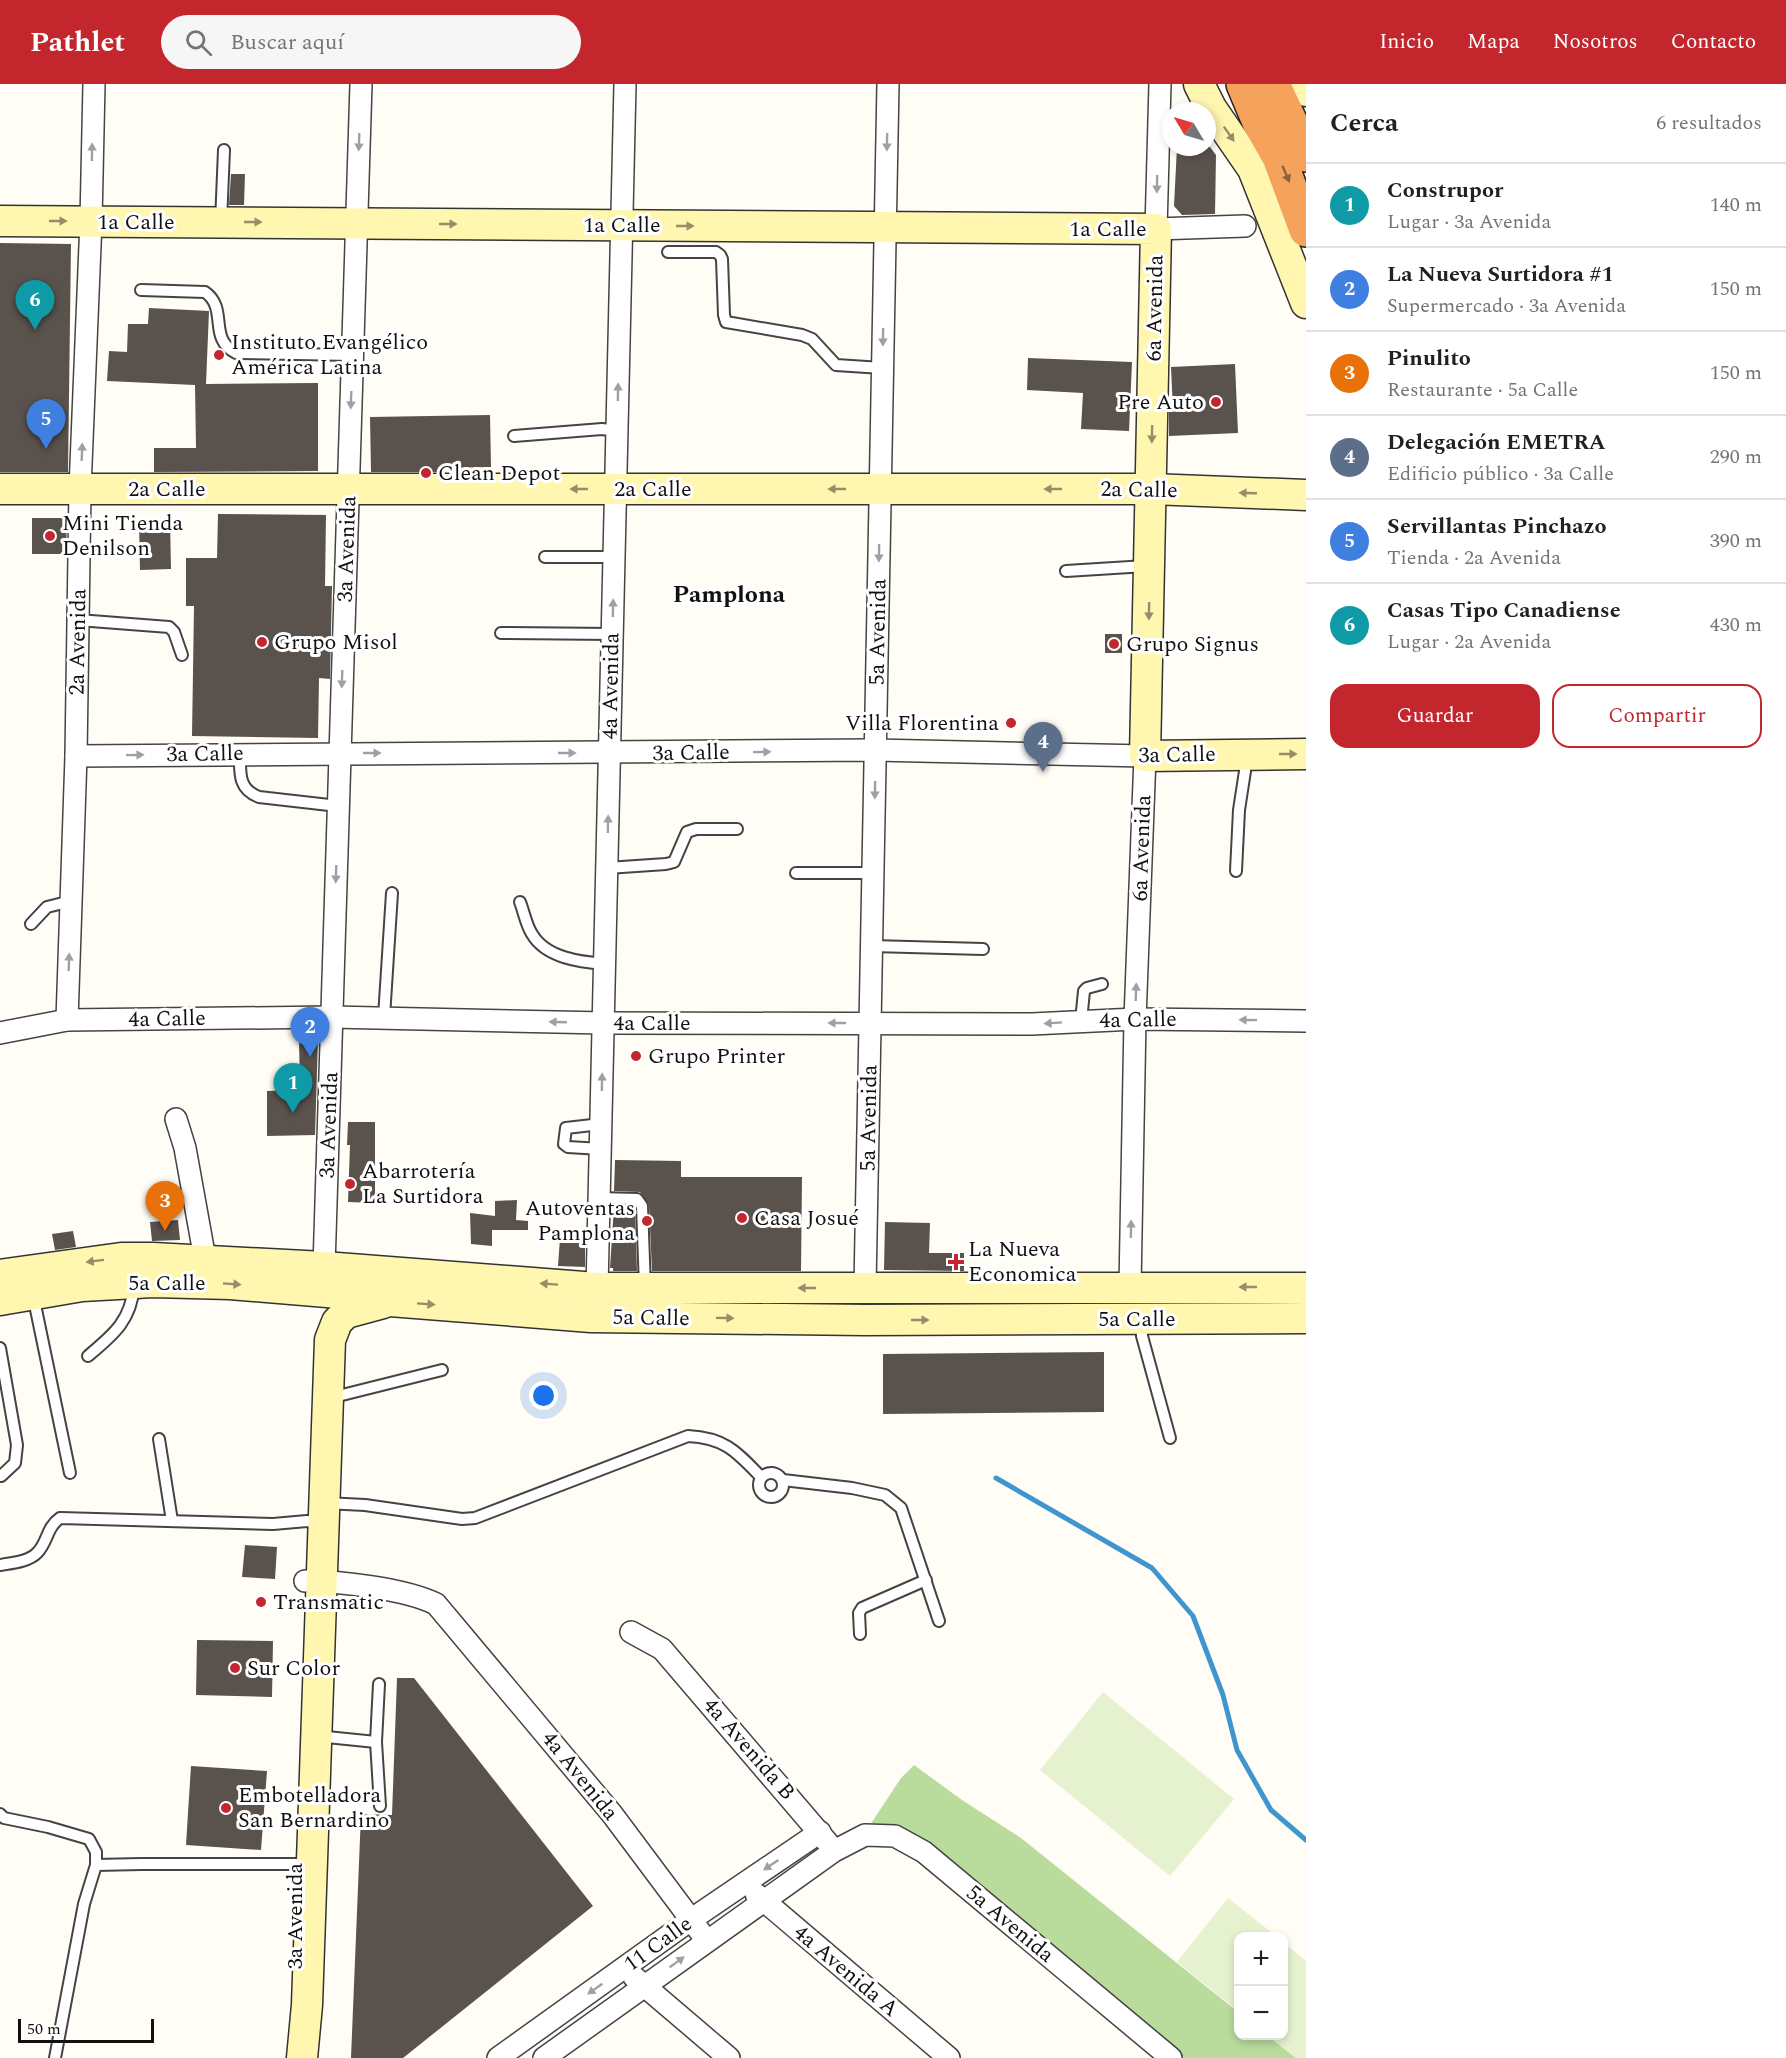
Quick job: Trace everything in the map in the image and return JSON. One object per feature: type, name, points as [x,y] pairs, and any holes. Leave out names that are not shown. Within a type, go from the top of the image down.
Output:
[{"type":"highway","points":[[1243,84],[1255,114],[1283,166],[1306,230]]},
{"type":"highway","points":[[1273,84],[1306,155]]},
{"type":"street","name":"2a Avenida","points":[[67,1020],[76,756],[80,489],[94,84]]},
{"type":"street","name":"3a Avenida","points":[[319,1516],[323,1280],[361,84]]},
{"type":"street","name":"4a Avenida","points":[[597,1288],[625,84]]},
{"type":"street","name":"5a Avenida","points":[[865,1287],[888,84]]},
{"type":"street","name":"6a Avenida","points":[[1130,1287],[1160,84]]},
{"type":"street","points":[[1199,84],[1211,108],[1252,169],[1306,303]]},
{"type":"street","points":[[1304,84],[1306,91]]},
{"type":"street","name":"1a Calle","points":[[0,221],[1156,229],[1245,226]]},
{"type":"street","name":"2a Calle","points":[[0,489],[1151,489],[1306,495]]},
{"type":"street","name":"3a Calle","points":[[76,756],[340,753],[610,754],[875,750],[1145,756],[1306,754]]},
{"type":"street","name":"4a Calle","points":[[0,1033],[67,1020],[332,1017],[604,1023],[1032,1024],[1135,1019],[1306,1021]]},
{"type":"street","points":[[176,1119],[185,1148],[205,1259]]},
{"type":"street","name":"5a Calle","points":[[0,1275],[121,1258],[147,1274],[230,1284],[323,1280],[597,1288],[1306,1288]]},
{"type":"street","name":"5a Calle","points":[[0,1300],[147,1274],[205,1259],[323,1280],[377,1298],[591,1317],[865,1320],[1306,1318]]},
{"type":"street","name":"3a Avenida","points":[[296,2058],[314,1581],[330,1398],[330,1340],[337,1322],[346,1313],[365,1306],[377,1298]]},
{"type":"street","name":"3a Avenida","points":[[302,2058],[307,2005],[303,1864],[317,1736],[314,1581]]},
{"type":"street","name":"4a Avenida","points":[[314,1581],[421,1596],[436,1604],[612,1814],[692,1919],[706,1941]]},
{"type":"street","name":"4a Avenida B","points":[[631,1632],[662,1649],[834,1851]]},
{"type":"street","name":"11 Calle","points":[[498,2058],[692,1919],[820,1832]]},
{"type":"street","name":"5a Avenida","points":[[834,1851],[865,1835],[895,1836],[924,1852],[1171,2058]]},
{"type":"street","name":"11 Calle","points":[[544,2058],[834,1851]]},
{"type":"street","name":"4a Avenida A","points":[[746,1883],[764,1902],[949,2058]]},
{"type":"street","points":[[624,1968],[729,2058]]},
{"type":"lane","points":[[221,222],[224,150]]},
{"type":"lane","points":[[668,252],[716,252],[720,255],[726,322],[802,335],[812,339],[836,365],[882,368]]},
{"type":"lane","points":[[141,290],[204,292],[213,298],[216,306],[222,342],[227,349],[236,353],[352,356]]},
{"type":"lane","points":[[514,436],[602,429],[617,431]]},
{"type":"lane","points":[[545,557],[614,557]]},
{"type":"lane","points":[[1066,572],[1149,566]]},
{"type":"lane","points":[[78,620],[169,627],[174,632],[182,655]]},
{"type":"lane","points":[[501,633],[613,634]]},
{"type":"lane","points":[[240,754],[240,772],[244,788],[249,793],[259,797],[338,806]]},
{"type":"lane","points":[[1236,871],[1245,754]]},
{"type":"lane","points":[[607,868],[674,862],[687,832],[696,829],[737,829]]},
{"type":"lane","points":[[796,873],[873,873]]},
{"type":"lane","points":[[384,1017],[392,893]]},
{"type":"lane","points":[[32,924],[47,907],[71,901]]},
{"type":"lane","points":[[520,902],[532,935],[552,954],[605,964]]},
{"type":"lane","points":[[872,946],[983,949]]},
{"type":"lane","points":[[1081,1021],[1084,991],[1102,984]]},
{"type":"lane","points":[[601,1124],[566,1128],[564,1144],[568,1147],[601,1149]]},
{"type":"lane","points":[[599,1198],[637,1199],[640,1202],[645,1287]]},
{"type":"lane","points":[[88,1356],[114,1334],[125,1319],[133,1298],[147,1274]]},
{"type":"lane","points":[[33,1294],[70,1473]]},
{"type":"lane","points":[[1141,1319],[1142,1336],[1170,1438]]},
{"type":"lane","points":[[0,1347],[17,1445],[15,1463],[1,1476]]},
{"type":"lane","points":[[330,1398],[442,1370]]},
{"type":"lane","points":[[0,1565],[19,1562],[36,1553],[51,1524],[60,1518],[273,1524],[319,1516],[365,1504],[462,1519],[475,1518],[688,1436],[706,1437],[735,1449],[761,1477]]},
{"type":"lane","points":[[159,1439],[172,1521]]},
{"type":"lane","points":[[772,1472],[779,1474],[783,1480],[781,1492],[769,1497],[763,1495],[758,1483],[761,1477],[772,1472]]},
{"type":"lane","points":[[783,1480],[852,1488],[885,1495],[901,1508],[939,1621]]},
{"type":"lane","points":[[860,1634],[859,1613],[862,1608],[926,1580]]},
{"type":"lane","points":[[379,1684],[376,1742],[380,1806]]},
{"type":"lane","points":[[317,1736],[376,1742]]},
{"type":"lane","points":[[0,1814],[4,1818],[48,1827],[88,1839],[96,1852],[96,1865],[84,1904],[55,2058]]},
{"type":"lane","points":[[96,1865],[303,1864]]},
{"type":"green space","points":[[1103,1692],[1234,1799],[1170,1876],[1040,1770]]},
{"type":"green space","points":[[914,1765],[962,1800],[1021,1838],[1234,2009],[1234,2040],[1273,2040],[1296,2058],[1184,2058],[908,1833],[870,1825],[901,1778]]},
{"type":"green space","points":[[1228,1898],[1271,1932],[1234,1932],[1234,2008],[1177,1962]]},
{"type":"green space","points":[[1288,1946],[1306,1961],[1306,2058],[1296,2058],[1273,2040],[1288,2040]]},
{"type":"building","points":[[1177,156],[1216,156],[1215,214],[1182,215],[1174,206]]},
{"type":"building","points":[[231,174],[245,174],[244,205],[229,205]]},
{"type":"building","points":[[0,243],[71,244],[68,472],[0,472]]},
{"type":"building","points":[[149,308],[209,311],[206,384],[318,383],[318,471],[154,472],[154,448],[196,448],[195,385],[107,381],[109,351],[127,352],[128,324],[148,324]]},
{"type":"building","points":[[1028,358],[1132,362],[1129,431],[1081,429],[1083,393],[1027,390]]},
{"type":"building","name":"Pre Auto","points":[[1235,364],[1238,433],[1169,436],[1169,412],[1173,411],[1171,367]]},
{"type":"building","points":[[490,415],[491,467],[443,468],[443,472],[371,472],[370,417]]},
{"type":"building","name":"Grupo Misol","points":[[218,514],[326,515],[325,586],[332,586],[330,679],[319,678],[318,738],[192,736],[194,606],[186,606],[186,558],[217,558]]},
{"type":"building","name":"Mini Tienda Denilson","points":[[32,518],[67,518],[66,554],[32,554]]},
{"type":"building","points":[[170,520],[171,569],[140,570],[139,521]]},
{"type":"building","name":"Grupo Signus","points":[[1105,634],[1122,634],[1122,653],[1105,653]]},
{"type":"building","points":[[299,1040],[318,1040],[315,1135],[267,1136],[267,1091],[300,1090]]},
{"type":"building","points":[[348,1122],[375,1122],[375,1203],[348,1202],[350,1145],[347,1145]]},
{"type":"building","name":"Casa Josué","points":[[615,1160],[681,1161],[681,1177],[802,1177],[801,1271],[652,1271],[649,1205],[640,1192],[614,1191]]},
{"type":"building","points":[[517,1200],[516,1220],[528,1221],[528,1230],[492,1230],[492,1246],[471,1244],[470,1213],[495,1216],[495,1201]]},
{"type":"building","points":[[614,1206],[633,1206],[635,1209],[637,1271],[613,1271],[613,1268],[610,1268]]},
{"type":"building","points":[[178,1220],[180,1240],[152,1241],[150,1222]]},
{"type":"building","points":[[885,1222],[930,1223],[929,1253],[964,1253],[964,1271],[884,1270]]},
{"type":"building","points":[[73,1231],[76,1247],[55,1250],[52,1234]]},
{"type":"building","points":[[560,1238],[585,1239],[585,1267],[558,1266]]},
{"type":"building","points":[[1104,1352],[1104,1412],[883,1414],[883,1354]]},
{"type":"building","points":[[245,1545],[277,1547],[275,1579],[242,1577]]},
{"type":"building","name":"Sur Color","points":[[197,1640],[273,1641],[272,1697],[196,1695]]},
{"type":"building","points":[[397,1678],[414,1678],[593,1906],[403,2058],[351,2058],[361,1814],[392,1815]]},
{"type":"building","name":"Embotelladora San Bernardino","points":[[191,1766],[267,1771],[261,1850],[186,1845]]},
{"type":"waterway","points":[[996,1478],[1152,1568],[1193,1616],[1223,1695],[1237,1750],[1271,1810],[1306,1840]]},
{"type":"place","name":"Casas Tipo Canadiense","points":[[35,330]]},
{"type":"place","name":"Instituto Evangélico América Latina","points":[[219,355]]},
{"type":"place","name":"Pre Auto","points":[[1216,402]]},
{"type":"place","name":"Servillantas Pinchazo","points":[[46,449]]},
{"type":"place","name":"Clean Depot","points":[[426,473]]},
{"type":"place","name":"Mini Tienda Denilson","points":[[50,536]]},
{"type":"place","name":"Grupo Misol","points":[[262,642]]},
{"type":"place","name":"Grupo Signus","points":[[1114,644]]},
{"type":"place","name":"Villa Florentina","points":[[1011,723]]},
{"type":"place","name":"Delegación EMETRA","points":[[1043,772]]},
{"type":"place","name":"Grupo Printer","points":[[636,1056]]},
{"type":"place","name":"La Nueva Surtidora #1","points":[[310,1057]]},
{"type":"place","name":"Construpor","points":[[293,1113]]},
{"type":"place","name":"Abarrotería La Surtidora","points":[[350,1184]]},
{"type":"place","name":"Casa Josué","points":[[742,1218]]},
{"type":"place","name":"Autoventas Pamplona","points":[[647,1221]]},
{"type":"place","name":"Pinulito","points":[[165,1231]]},
{"type":"place","name":"La Nueva Economica","points":[[956,1262]]},
{"type":"place","name":"Transmatic","points":[[261,1602]]},
{"type":"place","name":"Sur Color","points":[[235,1668]]},
{"type":"place","name":"Embotelladora San Bernardino","points":[[226,1808]]},
{"type":"district","name":"Pamplona","points":[[729,595]]}]
